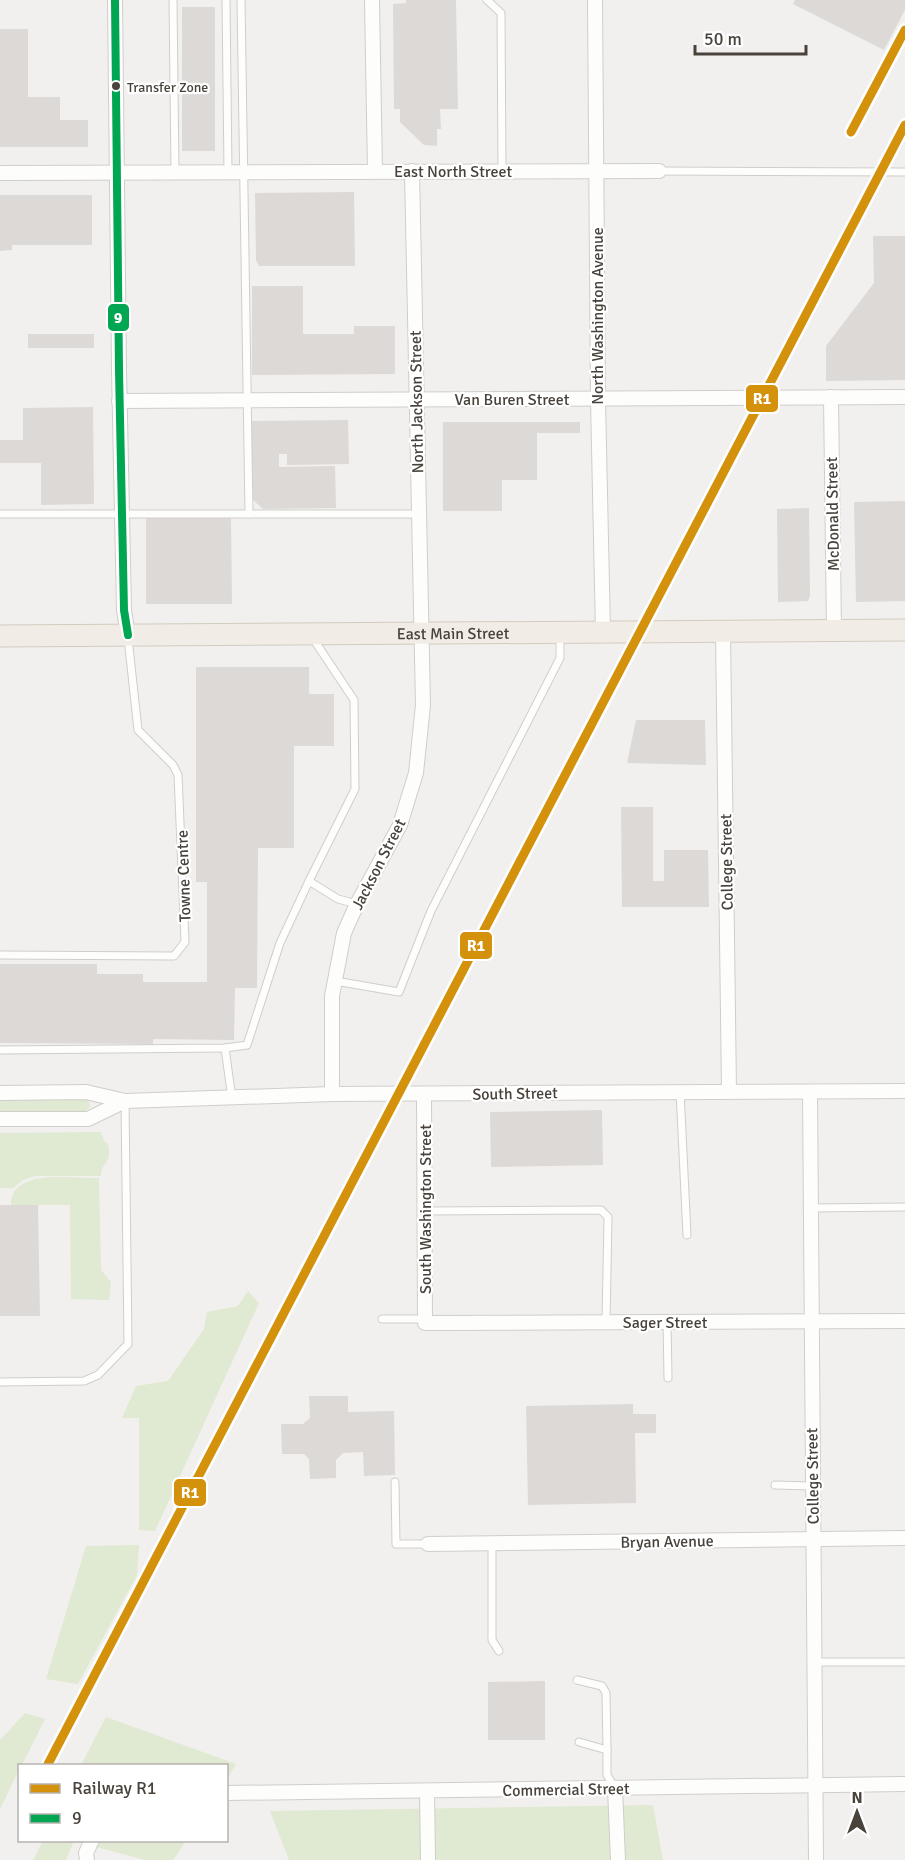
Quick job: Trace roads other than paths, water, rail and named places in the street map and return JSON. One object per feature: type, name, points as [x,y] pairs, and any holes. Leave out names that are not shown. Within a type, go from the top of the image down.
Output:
[{"type":"main road","name":"East Main Street","points":[[0,636],[905,630]]},
{"type":"street","points":[[115,0],[122,514],[124,610],[128,635]]},
{"type":"street","points":[[372,0],[375,171]]},
{"type":"street","name":"North Washington Avenue","points":[[595,0],[597,400],[603,632]]},
{"type":"street","name":"North Jackson Street","points":[[412,171],[420,633]]},
{"type":"street","name":"East North Street","points":[[0,173],[659,171]]},
{"type":"street","name":"McDonald Street","points":[[831,397],[834,631]]},
{"type":"street","name":"Van Buren Street","points":[[120,401],[905,397]]},
{"type":"street","name":"College Street","points":[[723,632],[729,1091]]},
{"type":"street","name":"Jackson Street","points":[[332,1094],[332,996],[344,933],[357,904],[400,825],[416,773],[423,705],[420,633]]},
{"type":"street","name":"South Street","points":[[0,1093],[86,1092],[125,1101],[332,1094],[905,1090]]},
{"type":"street","name":"College Street","points":[[810,1092],[811,1486],[816,1860]]},
{"type":"street","name":"South Washington Street","points":[[424,1094],[425,1321]]},
{"type":"street","name":"South Street","points":[[0,1119],[88,1119],[125,1101]]},
{"type":"street","name":"Sager Street","points":[[425,1321],[905,1321]]},
{"type":"street","name":"Bryan Avenue","points":[[428,1544],[905,1538]]},
{"type":"street","name":"Commercial Street","points":[[228,1793],[905,1784]]},
{"type":"street","points":[[615,1788],[618,1860]]},
{"type":"street","points":[[427,1791],[428,1860]]},
{"type":"street","points":[[87,1860],[86,1853],[91,1842]]},
{"type":"lane","points":[[173,0],[175,172]]},
{"type":"lane","points":[[226,0],[228,172]]},
{"type":"lane","points":[[241,0],[249,514]]},
{"type":"lane","points":[[487,0],[501,13],[502,171]]},
{"type":"lane","name":"East North Street","points":[[659,171],[905,172]]},
{"type":"lane","points":[[0,514],[418,514]]},
{"type":"lane","points":[[335,981],[399,992],[431,911],[560,658],[560,632]]},
{"type":"lane","points":[[0,1050],[225,1048],[247,1045],[280,943],[355,789],[354,700],[310,634]]},
{"type":"lane","name":"Towne Centre","points":[[0,955],[174,956],[185,942],[178,775],[173,765],[138,730],[128,635]]},
{"type":"lane","points":[[309,882],[338,899],[357,904]]},
{"type":"lane","points":[[225,1048],[232,1099]]},
{"type":"lane","points":[[680,1091],[687,1235]]},
{"type":"lane","points":[[0,1382],[84,1381],[98,1375],[128,1344],[125,1101]]},
{"type":"lane","points":[[810,1208],[905,1207]]},
{"type":"lane","points":[[425,1212],[601,1210],[608,1217],[606,1322]]},
{"type":"lane","points":[[382,1319],[425,1321]]},
{"type":"lane","points":[[667,1321],[668,1378]]},
{"type":"lane","points":[[395,1482],[396,1544],[428,1544]]},
{"type":"lane","points":[[775,1485],[811,1486]]},
{"type":"lane","points":[[492,1544],[492,1640],[499,1651]]},
{"type":"lane","points":[[815,1662],[905,1662]]},
{"type":"lane","points":[[577,1680],[602,1686],[606,1693],[607,1775],[615,1788]]},
{"type":"lane","points":[[579,1742],[607,1750]]},
{"type":"rail line","name":"R1","points":[[851,132],[905,30]]},
{"type":"rail line","name":"R1","points":[[48,1764],[905,125]]},
{"type":"place","name":"Transfer Zone","points":[[116,86]]}]
